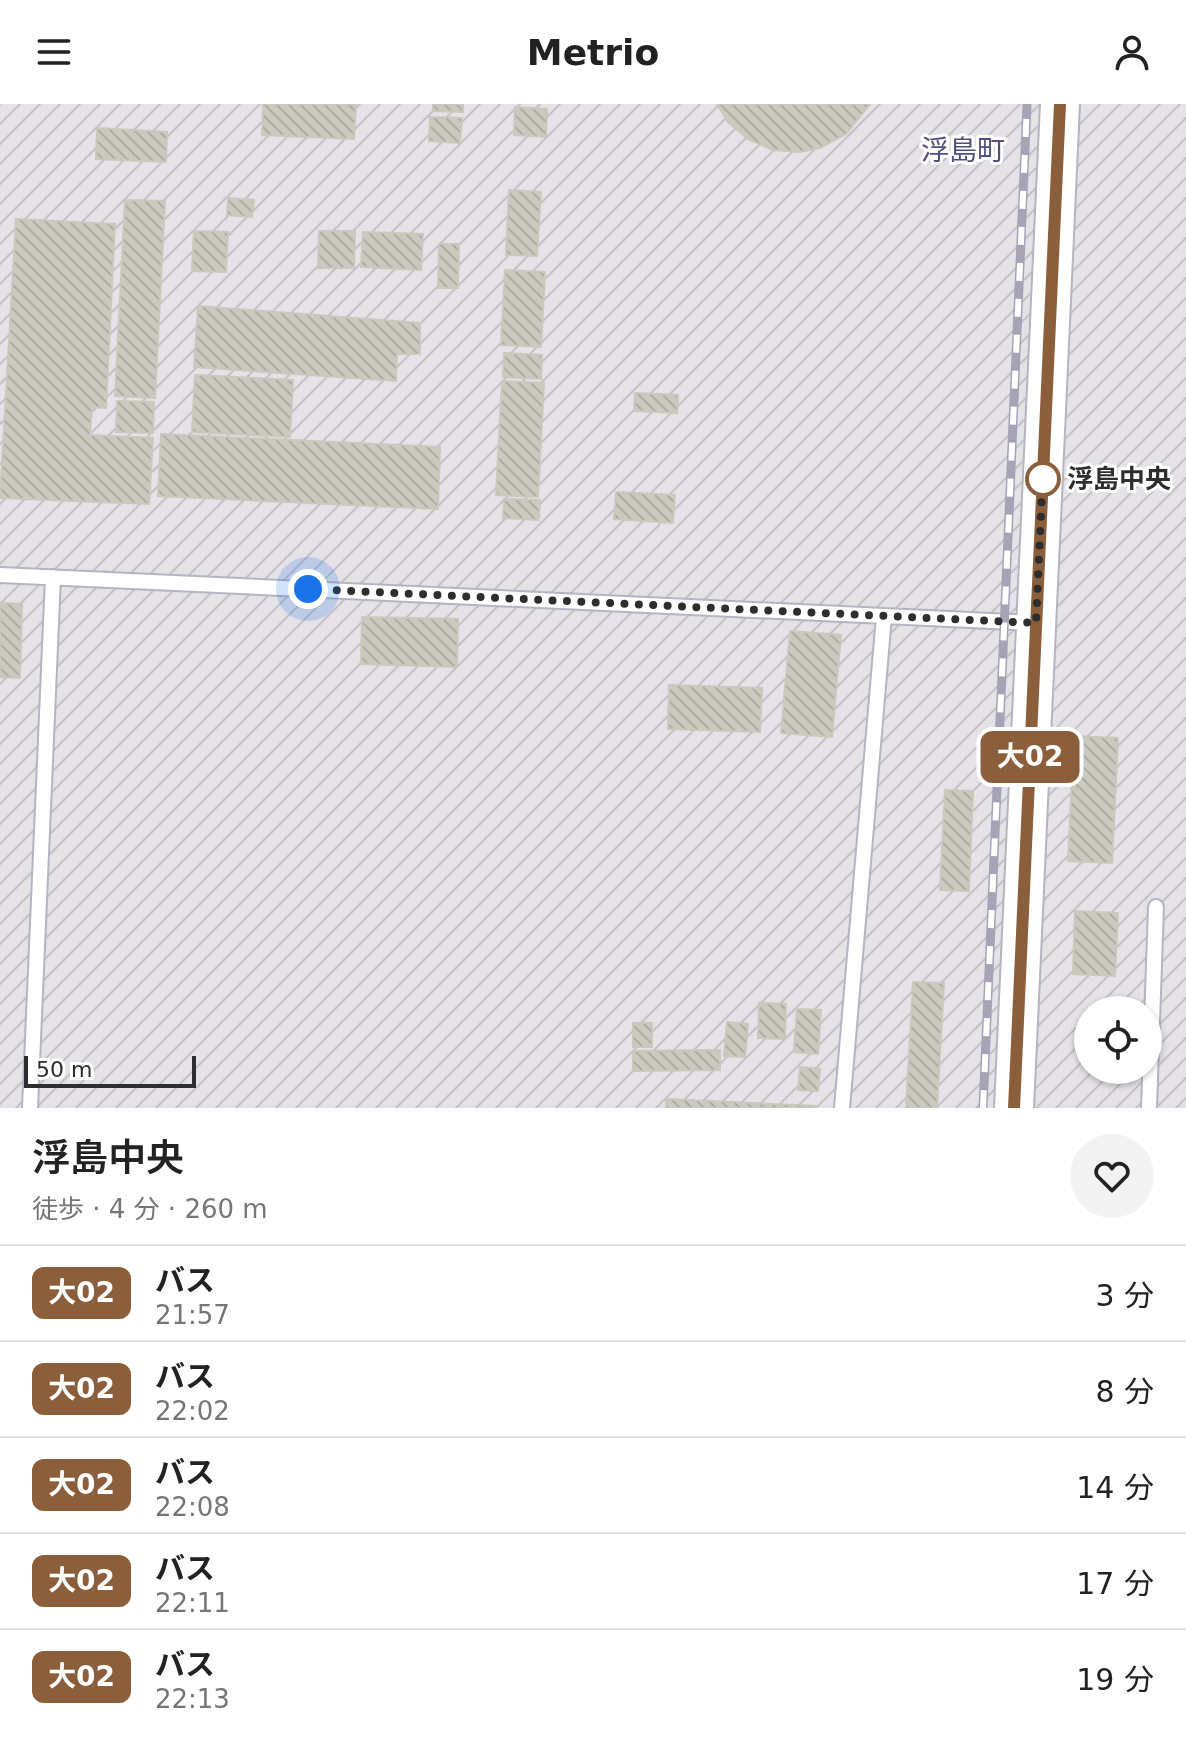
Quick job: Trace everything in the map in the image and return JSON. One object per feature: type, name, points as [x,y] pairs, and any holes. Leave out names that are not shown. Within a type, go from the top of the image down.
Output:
[{"type":"street","points":[[1014,1108],[1060,104]]},
{"type":"lane","points":[[0,575],[1036,623]]},
{"type":"lane","points":[[30,1108],[53,577]]},
{"type":"lane","points":[[842,1108],[884,616]]},
{"type":"lane","points":[[1149,1108],[1156,907]]},
{"type":"shaded area","points":[[0,104],[1186,104],[1186,1108],[0,1108]]},
{"type":"building","points":[[263,104],[356,104],[354,139],[262,135]]},
{"type":"building","points":[[433,104],[463,104],[463,112],[433,111]]},
{"type":"building","points":[[717,104],[870,104],[846,134],[820,148],[800,152],[773,150],[748,139],[728,122]]},
{"type":"building","points":[[515,107],[547,109],[546,137],[514,135]]},
{"type":"building","points":[[430,117],[462,118],[460,143],[429,141]]},
{"type":"building","points":[[97,128],[167,132],[166,162],[96,159]]},
{"type":"building","points":[[509,190],[541,192],[537,256],[506,255]]},
{"type":"building","points":[[228,198],[254,200],[252,217],[227,215]]},
{"type":"building","points":[[125,200],[165,201],[155,398],[115,396]]},
{"type":"building","points":[[16,219],[115,224],[106,408],[92,407],[90,435],[153,438],[149,504],[0,498]]},
{"type":"building","points":[[194,231],[228,232],[226,272],[192,271]]},
{"type":"building","points":[[319,231],[355,231],[354,268],[318,268]]},
{"type":"building","points":[[363,232],[423,234],[421,270],[361,267]]},
{"type":"building","points":[[439,244],[459,244],[458,288],[438,288]]},
{"type":"building","points":[[505,270],[545,272],[541,347],[501,345]]},
{"type":"building","points":[[198,306],[420,323],[420,354],[397,354],[396,381],[194,367]]},
{"type":"building","points":[[504,353],[542,355],[541,379],[503,377]]},
{"type":"building","points":[[195,375],[293,380],[290,437],[192,432]]},
{"type":"building","points":[[502,381],[544,383],[538,497],[496,495]]},
{"type":"building","points":[[635,393],[678,395],[677,413],[634,411]]},
{"type":"building","points":[[117,401],[154,402],[153,433],[116,432]]},
{"type":"building","points":[[161,434],[440,447],[438,509],[158,496]]},
{"type":"building","points":[[616,492],[675,495],[673,523],[614,519]]},
{"type":"building","points":[[504,499],[540,500],[539,520],[503,518]]},
{"type":"building","points":[[0,603],[22,604],[20,678],[0,677]]},
{"type":"building","points":[[362,617],[458,619],[457,667],[361,664]]},
{"type":"building","points":[[790,631],[841,635],[832,737],[781,733]]},
{"type":"building","points":[[669,685],[762,688],[760,732],[668,729]]},
{"type":"building","points":[[1074,736],[1118,738],[1112,863],[1068,861]]},
{"type":"building","points":[[945,790],[973,791],[969,891],[940,890]]},
{"type":"building","points":[[1075,911],[1118,913],[1115,976],[1073,974]]},
{"type":"building","points":[[913,982],[944,983],[937,1108],[906,1108]]},
{"type":"building","points":[[759,1003],[786,1004],[785,1039],[758,1038]]},
{"type":"building","points":[[797,1009],[821,1010],[818,1054],[794,1052]]},
{"type":"building","points":[[727,1022],[748,1024],[745,1057],[724,1056]]},
{"type":"building","points":[[633,1023],[652,1023],[652,1047],[633,1047]]},
{"type":"building","points":[[720,1050],[720,1070],[633,1071],[633,1051]]},
{"type":"building","points":[[800,1067],[820,1069],[818,1091],[798,1090]]},
{"type":"building","points":[[666,1099],[817,1106],[817,1108],[666,1108]]},
{"type":"railway","points":[[983,1108],[1027,104]]},
{"type":"bus line","name":"大02","points":[[1014,1108],[1060,104]]},
{"type":"place","name":"浮島中央","points":[[1043,479]]},
{"type":"district","name":"浮島町","points":[[963,150]]},
{"type":"route","points":[[308,589],[1036,623],[1043,470],[1043,479]]}]
